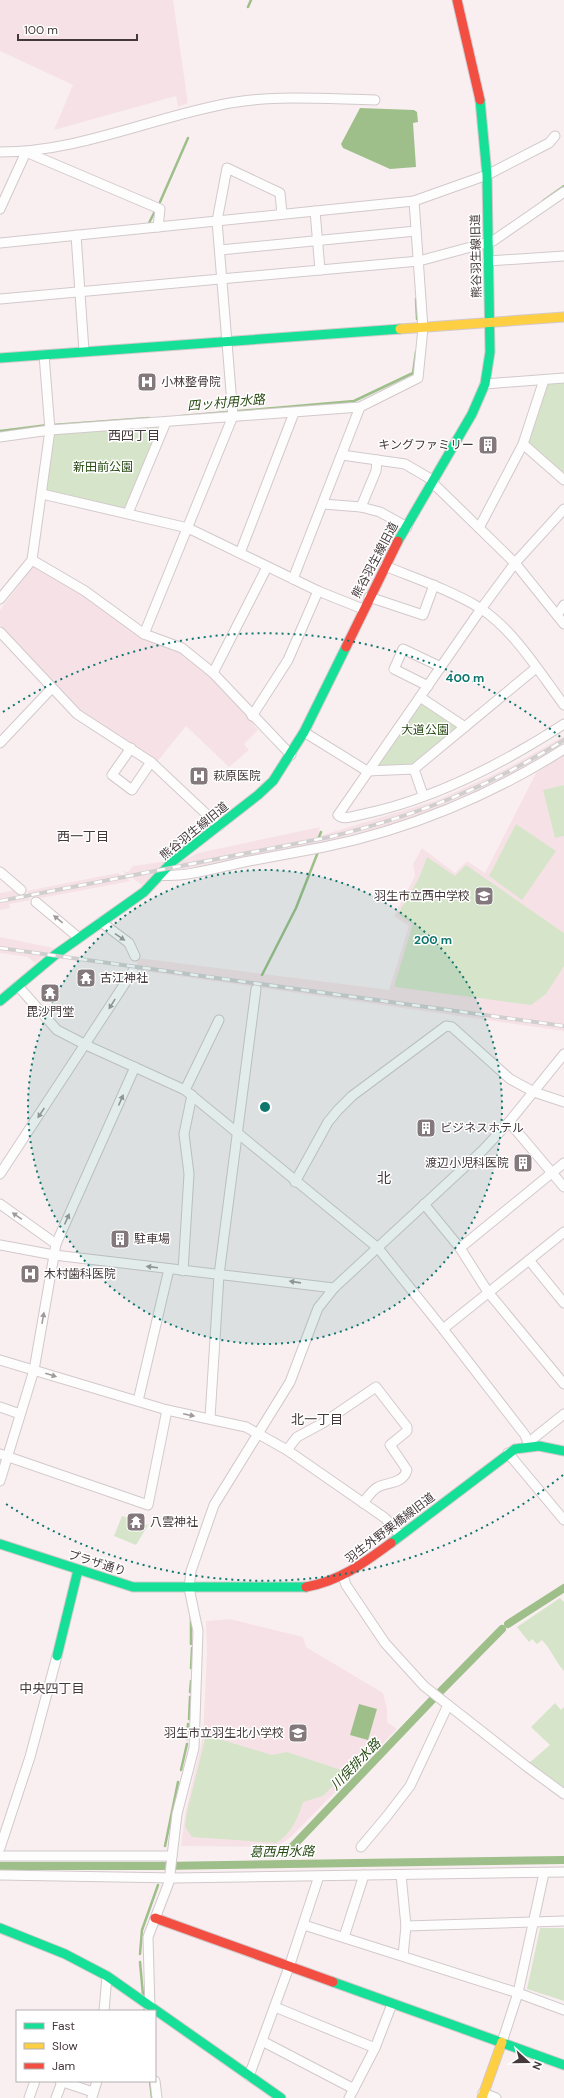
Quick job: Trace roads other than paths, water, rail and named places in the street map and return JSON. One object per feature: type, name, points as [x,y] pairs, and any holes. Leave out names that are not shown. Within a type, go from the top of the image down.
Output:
[{"type":"street","name":"熊谷羽生線旧道","points":[[0,1001],[79,938],[144,892],[178,857],[219,826],[273,781],[291,755],[304,732],[385,566],[472,414],[485,384],[490,352],[487,175],[479,92],[457,0]]},
{"type":"street","points":[[0,152],[26,152],[78,143],[184,113],[248,100],[375,100]]},
{"type":"street","points":[[0,243],[414,201],[487,175],[549,143],[555,136]]},
{"type":"street","points":[[0,209],[26,152]]},
{"type":"street","points":[[26,152],[160,209],[158,227]]},
{"type":"street","points":[[144,634],[233,416],[217,221],[227,168],[280,193],[282,214]]},
{"type":"street","points":[[0,299],[419,262],[487,241],[493,241],[564,192]]},
{"type":"street","points":[[0,437],[50,430],[360,407],[418,378],[423,328],[414,201]]},
{"type":"street","points":[[315,211],[320,270]]},
{"type":"street","points":[[220,250],[416,231]]},
{"type":"street","points":[[76,235],[84,351]]},
{"type":"street","points":[[488,261],[564,256]]},
{"type":"street","points":[[0,358],[564,317]]},
{"type":"street","points":[[0,599],[32,560],[50,430],[44,355]]},
{"type":"street","points":[[485,384],[564,378]]},
{"type":"street","points":[[479,528],[524,444],[544,380]]},
{"type":"street","points":[[293,579],[360,407]]},
{"type":"street","points":[[240,554],[294,413]]},
{"type":"street","points":[[128,513],[166,422]]},
{"type":"street","points":[[524,444],[564,480]]},
{"type":"street","points":[[342,455],[405,464],[433,483],[515,563],[564,624]]},
{"type":"street","points":[[361,507],[376,471],[377,460]]},
{"type":"street","points":[[42,494],[188,528],[318,591],[363,609]]},
{"type":"street","points":[[323,504],[361,507],[380,512],[407,527]]},
{"type":"street","points":[[564,509],[560,521],[515,563],[481,609],[420,698],[367,771],[338,815],[341,817],[382,810],[423,795],[481,770],[539,740],[564,724]]},
{"type":"street","points":[[32,560],[85,591],[144,634],[182,648],[212,673],[291,755]]},
{"type":"street","points":[[385,566],[434,585],[481,609],[512,636],[564,705]]},
{"type":"street","points":[[212,673],[267,567]]},
{"type":"street","points":[[369,597],[423,615],[434,585]]},
{"type":"street","points":[[252,716],[288,660],[318,591]]},
{"type":"street","points":[[557,615],[564,605]]},
{"type":"street","points":[[0,632],[77,714],[151,762],[219,826]]},
{"type":"street","points":[[428,686],[394,668],[403,649],[441,667]]},
{"type":"street","points":[[304,732],[367,771],[414,769],[536,668]]},
{"type":"street","points":[[0,743],[51,688]]},
{"type":"street","points":[[420,698],[465,727]]},
{"type":"street","points":[[131,748],[112,775],[132,790],[151,762]]},
{"type":"street","points":[[160,875],[187,873],[324,846],[384,831],[430,816],[506,783],[564,749]]},
{"type":"street","points":[[414,769],[423,795]]},
{"type":"street","points":[[0,872],[21,890]]},
{"type":"street","points":[[36,902],[79,938]]},
{"type":"street","points":[[101,922],[129,943],[135,956]]},
{"type":"street","points":[[0,1174],[86,1045],[133,971]]},
{"type":"street","points":[[18,986],[57,1030],[189,1093],[236,1134],[378,1248],[525,1435],[529,1445]]},
{"type":"street","points":[[210,1418],[219,1275],[236,1134],[256,989]]},
{"type":"street","points":[[184,1271],[189,1174],[184,1134],[189,1093],[219,1020]]},
{"type":"street","points":[[296,1182],[328,1122],[338,1110],[352,1096],[446,1026],[452,1027],[510,1079],[534,1092],[564,1102]]},
{"type":"street","points":[[150,2009],[147,1951],[148,1937],[170,1876],[177,1814],[194,1748],[198,1631],[189,1588],[193,1564],[211,1511],[222,1490],[259,1434],[290,1382],[318,1308],[334,1288],[510,1122],[564,1054]]},
{"type":"street","points":[[0,1481],[3,1455],[20,1414],[34,1370],[56,1244],[135,1067]]},
{"type":"street","points":[[510,1122],[564,1186]]},
{"type":"street","points":[[460,1248],[564,1163]]},
{"type":"street","points":[[0,1204],[56,1244]]},
{"type":"street","points":[[424,1204],[460,1248],[488,1292],[564,1384]]},
{"type":"street","points":[[443,1329],[564,1232]]},
{"type":"street","points":[[0,1245],[54,1255],[219,1275],[280,1280],[334,1288]]},
{"type":"street","points":[[529,1260],[564,1303]]},
{"type":"street","points":[[138,1401],[169,1269]]},
{"type":"street","points":[[0,1360],[166,1410],[210,1418],[246,1427],[286,1450],[363,1504],[386,1518],[400,1535]]},
{"type":"street","points":[[286,1450],[297,1437],[323,1423],[376,1387],[408,1428],[390,1445],[407,1470],[405,1475],[395,1483],[378,1487],[363,1504]]},
{"type":"street","points":[[0,1407],[20,1414]]},
{"type":"street","points":[[3,1455],[148,1505],[166,1410]]},
{"type":"street","points":[[529,1445],[534,1438],[564,1414]]},
{"type":"street","name":"羽生外野栗橋線旧道","points":[[189,1588],[306,1587],[344,1576],[358,1568],[508,1453],[520,1447],[529,1445],[542,1446],[564,1451]]},
{"type":"street","points":[[508,1453],[564,1520]]},
{"type":"street","name":"プラザ通り","points":[[0,1544],[133,1587],[189,1588]]},
{"type":"street","points":[[0,1848],[30,1757],[78,1570]]},
{"type":"street","points":[[344,1576],[346,1584],[385,1642],[424,1686],[564,1794]]},
{"type":"street","points":[[361,1847],[410,1786],[448,1705]]},
{"type":"street","points":[[0,1856],[172,1857]]},
{"type":"street","points":[[0,1876],[319,1876],[564,1872]]},
{"type":"street","points":[[496,2098],[482,2096],[518,1993],[544,1873]]},
{"type":"street","points":[[344,1937],[364,1875]]},
{"type":"street","points":[[401,1875],[406,1926],[403,1956]]},
{"type":"street","points":[[249,2076],[304,1925],[319,1876]]},
{"type":"street","points":[[155,1918],[564,2065]]},
{"type":"street","points":[[406,1926],[564,1920]]},
{"type":"street","points":[[304,1925],[518,1993],[564,2010]]},
{"type":"street","points":[[0,1928],[65,1954],[107,1976],[150,2009]]},
{"type":"street","points":[[104,2010],[107,1976]]},
{"type":"street","points":[[349,2098],[375,2048],[392,2004]]},
{"type":"street","points":[[275,2007],[375,2048]]},
{"type":"street","points":[[156,2013],[281,2098]]},
{"type":"street","points":[[262,2041],[354,2089]]},
{"type":"street","points":[[29,2098],[35,2082]]},
{"type":"street","points":[[56,2098],[61,2082]]},
{"type":"street","points":[[63,2082],[92,2095],[97,2082]]},
{"type":"street","points":[[155,2082],[157,2098]]},
{"type":"waterway","points":[[248,7],[251,0]]},
{"type":"waterway","points":[[160,202],[188,138]]},
{"type":"waterway","name":"四ッ村用水路","points":[[543,201],[564,186]]},
{"type":"waterway","points":[[148,225],[154,213]]},
{"type":"waterway","name":"四ッ村用水路","points":[[416,299],[417,319]]},
{"type":"waterway","name":"四ッ村用水路","points":[[182,416],[354,401],[413,373],[416,352]]},
{"type":"waterway","name":"四ッ村用水路","points":[[53,425],[149,418]]},
{"type":"waterway","name":"四ッ村用水路","points":[[0,431],[48,425]]},
{"type":"waterway","points":[[319,837],[321,832]]},
{"type":"waterway","points":[[262,975],[296,908],[318,852]]},
{"type":"waterway","name":"川俣排水路","points":[[508,1624],[564,1588]]},
{"type":"waterway","points":[[191,1616],[191,1644]]},
{"type":"waterway","name":"川俣排水路","points":[[438,1694],[502,1629]]},
{"type":"waterway","points":[[191,1668],[192,1648]]},
{"type":"waterway","points":[[190,1692],[191,1681]]},
{"type":"waterway","points":[[189,1719],[190,1697]]},
{"type":"waterway","name":"川俣排水路","points":[[292,1847],[434,1698]]},
{"type":"waterway","points":[[187,1739],[188,1724]]},
{"type":"waterway","points":[[181,1770],[187,1744]]},
{"type":"waterway","points":[[165,1846],[178,1782]]},
{"type":"waterway","name":"葛西用水路","points":[[0,1866],[160,1866],[564,1860]]},
{"type":"waterway","points":[[140,1954],[142,1930],[158,1885]]},
{"type":"waterway","points":[[140,1962],[143,1995]]},
{"type":"waterway","points":[[150,2082],[152,2098]]},
{"type":"railway","points":[[0,901],[330,837],[362,828],[422,809],[479,786],[564,740]]},
{"type":"railway","points":[[0,948],[564,1026]]},
{"type":"place","name":"小林整骨院","points":[[147,382]]},
{"type":"place","name":"キングファミリー","points":[[488,445]]},
{"type":"place","name":"萩原医院","points":[[199,776]]},
{"type":"place","name":"羽生市立西中学校","points":[[484,896]]},
{"type":"place","name":"古江神社","points":[[86,978]]},
{"type":"place","name":"毘沙門堂","points":[[50,993]]},
{"type":"place","name":"ビジネスホテル","points":[[426,1128]]},
{"type":"place","name":"渡辺小児科医院","points":[[523,1163]]},
{"type":"place","name":"駐車場","points":[[120,1239]]},
{"type":"place","name":"木村歯科医院","points":[[30,1274]]},
{"type":"place","name":"八雲神社","points":[[136,1522]]},
{"type":"place","name":"羽生市立羽生北小学校","points":[[298,1733]]},
{"type":"district","name":"西四丁目","points":[[134,435]]},
{"type":"district","name":"西一丁目","points":[[83,836]]},
{"type":"district","name":"北","points":[[384,1178]]},
{"type":"district","name":"北一丁目","points":[[317,1419]]},
{"type":"district","name":"中央四丁目","points":[[52,1688]]},
{"type":"park label","name":"新田前公園","points":[[103,467]]},
{"type":"park label","name":"大道公園","points":[[425,730]]}]
